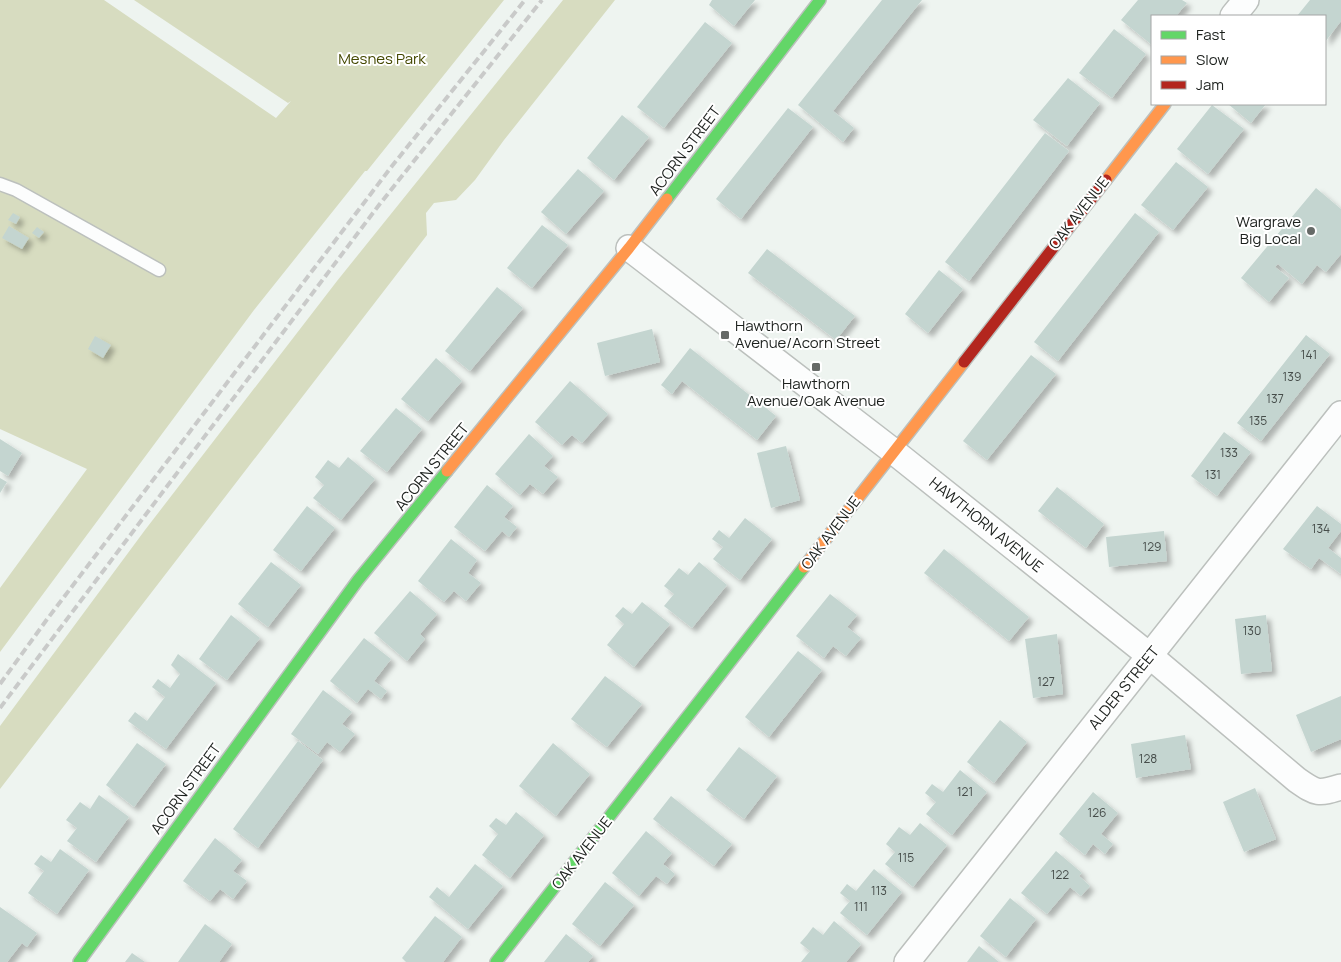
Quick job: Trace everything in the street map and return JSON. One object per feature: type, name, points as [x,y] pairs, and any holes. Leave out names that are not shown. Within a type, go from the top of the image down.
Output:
[{"type":"street","name":"ACORN STREET","points":[[79,962],[358,580],[629,248],[820,0]]},
{"type":"street","points":[[1234,15],[1246,0]]},
{"type":"street","name":"OAK AVENUE","points":[[496,962],[1164,105]]},
{"type":"street","name":"HAWTHORN AVENUE","points":[[629,248],[894,451],[1150,656],[1297,780],[1312,790],[1323,793],[1341,787]]},
{"type":"street","name":"ALDER STREET","points":[[908,962],[1341,414]]},
{"type":"lane","points":[[0,184],[16,190],[158,270]]},
{"type":"green space","name":"Mesnes Park","points":[[0,0],[104,0],[276,118],[291,101],[288,103],[134,0],[504,0],[254,310],[0,652],[0,588],[87,469],[0,429]]},
{"type":"green space","points":[[563,0],[615,0],[504,140],[475,180],[456,200],[434,203],[426,213],[427,235],[0,789],[0,726],[145,530],[337,281]]},
{"type":"building","points":[[712,0],[755,0],[734,26],[709,5]]},
{"type":"building","points":[[882,0],[922,0],[833,111],[854,128],[843,142],[798,105]]},
{"type":"building","points":[[1138,0],[1182,0],[1187,3],[1177,15],[1151,15],[1151,44],[1121,20]]},
{"type":"building","points":[[1310,0],[1341,0],[1341,21],[1326,41],[1326,15],[1298,15]]},
{"type":"building","points":[[705,22],[732,43],[664,128],[637,107]]},
{"type":"building","points":[[1114,29],[1146,54],[1112,98],[1079,73]]},
{"type":"building","points":[[1068,78],[1100,103],[1067,146],[1033,120]]},
{"type":"building","points":[[1212,105],[1244,129],[1208,174],[1177,149]]},
{"type":"building","points":[[1229,105],[1265,105],[1251,123]]},
{"type":"building","points":[[788,108],[813,127],[741,219],[716,199]]},
{"type":"building","points":[[622,115],[649,137],[614,180],[587,158]]},
{"type":"building","points":[[1045,133],[1069,151],[969,281],[945,262]]},
{"type":"building","points":[[1176,162],[1208,187],[1173,230],[1141,205]]},
{"type":"building","points":[[578,169],[604,191],[566,234],[541,212]]},
{"type":"building","name":"Wargrave Big Local","points":[[1316,188],[1341,209],[1341,254],[1326,272],[1317,265],[1302,284],[1278,264],[1275,267],[1289,278],[1269,302],[1241,278]]},
{"type":"building","points":[[13,213],[20,217],[16,224],[8,220]]},
{"type":"building","points":[[1135,213],[1159,232],[1058,361],[1034,342]]},
{"type":"building","points":[[542,225],[568,245],[532,288],[507,268]]},
{"type":"building","points":[[9,226],[29,238],[22,249],[2,238]]},
{"type":"building","points":[[37,227],[44,232],[39,238],[32,233]]},
{"type":"building","points":[[767,249],[855,316],[836,340],[748,273]]},
{"type":"building","points":[[939,270],[963,289],[928,333],[905,314]]},
{"type":"building","points":[[497,287],[523,308],[470,371],[445,351]]},
{"type":"building","points":[[652,329],[660,362],[605,376],[597,343]]},
{"type":"building","points":[[1306,335],[1330,354],[1261,441],[1237,423]]},
{"type":"building","points":[[95,336],[111,345],[103,358],[88,349]]},
{"type":"building","points":[[690,348],[776,416],[757,440],[682,381],[672,394],[661,385]]},
{"type":"building","points":[[1031,355],[1056,374],[987,460],[963,441]]},
{"type":"building","points":[[436,358],[462,381],[428,421],[401,399]]},
{"type":"building","points":[[570,381],[608,414],[582,443],[572,435],[562,445],[535,422]]},
{"type":"building","points":[[396,408],[422,429],[387,472],[360,451]]},
{"type":"building","points":[[1224,432],[1251,452],[1217,496],[1191,476]]},
{"type":"building","points":[[529,434],[553,456],[544,466],[558,477],[543,494],[530,484],[520,495],[495,474]]},
{"type":"building","points":[[0,439],[22,453],[8,476],[0,471]]},
{"type":"building","points":[[786,446],[800,500],[771,508],[757,453]]},
{"type":"building","points":[[348,457],[375,479],[341,520],[313,498],[324,485],[315,477],[328,460],[339,468]]},
{"type":"building","points":[[0,478],[7,482],[0,493]]},
{"type":"building","points":[[487,485],[513,506],[504,517],[517,527],[509,537],[502,531],[485,551],[454,527]]},
{"type":"building","points":[[1057,487],[1104,524],[1086,548],[1038,511]]},
{"type":"building","points":[[307,506],[335,528],[301,571],[273,550]]},
{"type":"building","points":[[1317,506],[1341,524],[1341,531],[1328,548],[1341,558],[1341,574],[1319,558],[1311,569],[1283,549]]},
{"type":"building","points":[[745,518],[772,539],[740,580],[713,559],[723,547],[712,539],[719,530],[729,538]]},
{"type":"building","points":[[1164,531],[1167,561],[1109,567],[1106,537]]},
{"type":"building","points":[[451,539],[477,560],[468,573],[481,583],[466,601],[454,591],[444,602],[418,581]]},
{"type":"building","points":[[944,549],[1029,617],[1009,641],[924,573]]},
{"type":"building","points":[[271,562],[301,585],[268,627],[238,604]]},
{"type":"building","points":[[699,562],[727,585],[692,628],[664,606],[674,594],[664,586],[679,568],[688,575]]},
{"type":"building","points":[[410,591],[437,614],[420,634],[425,639],[407,661],[374,633]]},
{"type":"building","points":[[830,594],[857,615],[847,627],[861,638],[846,656],[833,646],[824,658],[796,636]]},
{"type":"building","points":[[642,602],[670,624],[634,667],[607,645],[624,624],[615,616],[623,607],[632,614]]},
{"type":"building","points":[[231,615],[260,638],[227,680],[199,659]]},
{"type":"building","points":[[1266,615],[1272,671],[1241,674],[1235,619]]},
{"type":"building","points":[[1057,634],[1063,694],[1033,698],[1025,639]]},
{"type":"building","points":[[364,638],[391,659],[374,681],[387,691],[381,699],[368,689],[357,703],[330,681]]},
{"type":"building","points":[[798,651],[822,670],[769,737],[745,717]]},
{"type":"building","points":[[178,654],[216,683],[166,749],[128,721],[135,712],[147,721],[165,697],[152,687],[158,679],[170,688],[180,674],[171,665]]},
{"type":"building","points":[[605,676],[642,704],[607,747],[571,719]]},
{"type":"building","points":[[323,690],[352,712],[342,724],[355,734],[340,752],[327,742],[318,754],[291,734]]},
{"type":"building","points":[[1341,696],[1341,739],[1311,752],[1296,715]]},
{"type":"building","points":[[1000,720],[1027,742],[994,783],[967,762]]},
{"type":"building","points":[[1185,735],[1191,769],[1136,778],[1131,744]]},
{"type":"building","points":[[298,741],[323,760],[258,848],[233,829]]},
{"type":"building","points":[[137,743],[166,764],[134,807],[106,785]]},
{"type":"building","points":[[553,743],[590,774],[556,816],[519,786]]},
{"type":"building","points":[[739,747],[777,776],[744,819],[706,790]]},
{"type":"building","points":[[960,770],[987,792],[952,835],[926,814],[936,802],[925,793],[932,784],[943,792]]},
{"type":"building","points":[[1255,788],[1276,839],[1244,852],[1223,802]]},
{"type":"building","points":[[1093,792],[1118,813],[1101,834],[1113,844],[1105,854],[1093,844],[1085,855],[1059,834]]},
{"type":"building","points":[[99,795],[129,817],[96,862],[67,841],[77,828],[66,820],[80,802],[90,809]]},
{"type":"building","points":[[671,796],[732,844],[714,866],[653,819]]},
{"type":"building","points":[[516,812],[544,835],[510,878],[482,855],[498,834],[489,826],[496,818],[506,825]]},
{"type":"building","points":[[920,823],[947,845],[913,887],[885,864],[895,852],[886,844],[899,827],[910,835]]},
{"type":"building","points":[[646,831],[672,853],[663,864],[675,874],[667,884],[656,876],[639,896],[612,873]]},
{"type":"building","points":[[215,838],[242,860],[233,871],[247,881],[233,899],[220,889],[210,901],[183,881]]},
{"type":"building","points":[[60,849],[89,870],[57,914],[28,893],[44,871],[34,864],[41,855],[51,862]]},
{"type":"building","points":[[1056,851],[1082,873],[1079,876],[1090,886],[1081,896],[1070,887],[1047,914],[1021,893]]},
{"type":"building","points":[[475,864],[503,886],[468,929],[429,897],[437,887],[449,897]]},
{"type":"building","points":[[874,869],[902,892],[867,935],[840,913],[850,901],[840,893],[847,884],[856,891]]},
{"type":"building","points":[[605,882],[634,905],[600,946],[572,924]]},
{"type":"building","points":[[1010,898],[1036,919],[1006,957],[980,936]]},
{"type":"building","points":[[0,907],[37,933],[27,947],[22,943],[7,962],[0,962]]},
{"type":"building","points":[[435,916],[462,937],[443,962],[406,962],[402,958]]},
{"type":"building","points":[[834,921],[861,944],[846,962],[801,962],[810,951],[800,943],[813,927],[823,935]]},
{"type":"building","points":[[205,924],[232,944],[219,962],[178,962]]},
{"type":"building","points":[[566,934],[593,956],[588,962],[544,962]]},
{"type":"building","points":[[979,946],[999,962],[967,962]]},
{"type":"building","points":[[132,953],[145,962],[125,962]]},
{"type":"railway","points":[[0,684],[48,618],[392,166],[525,0]]},
{"type":"railway","points":[[0,708],[379,205],[542,0]]},
{"type":"traffic: fast","points":[[667,199],[820,0]]},
{"type":"traffic: fast","points":[[79,962],[358,580],[447,471]]},
{"type":"traffic: fast","points":[[496,962],[804,567]]},
{"type":"traffic: slow","points":[[1106,180],[1164,105]]},
{"type":"traffic: slow","points":[[447,471],[667,199]]},
{"type":"traffic: slow","points":[[804,567],[964,362]]},
{"type":"traffic: jam","points":[[964,362],[1106,180]]},
{"type":"place","name":"Wargrave Big Local","points":[[1311,231]]},
{"type":"place","name":"Hawthorn Avenue/Acorn Street","points":[[725,335]]},
{"type":"place","name":"Hawthorn Avenue/Oak Avenue","points":[[816,367]]}]
